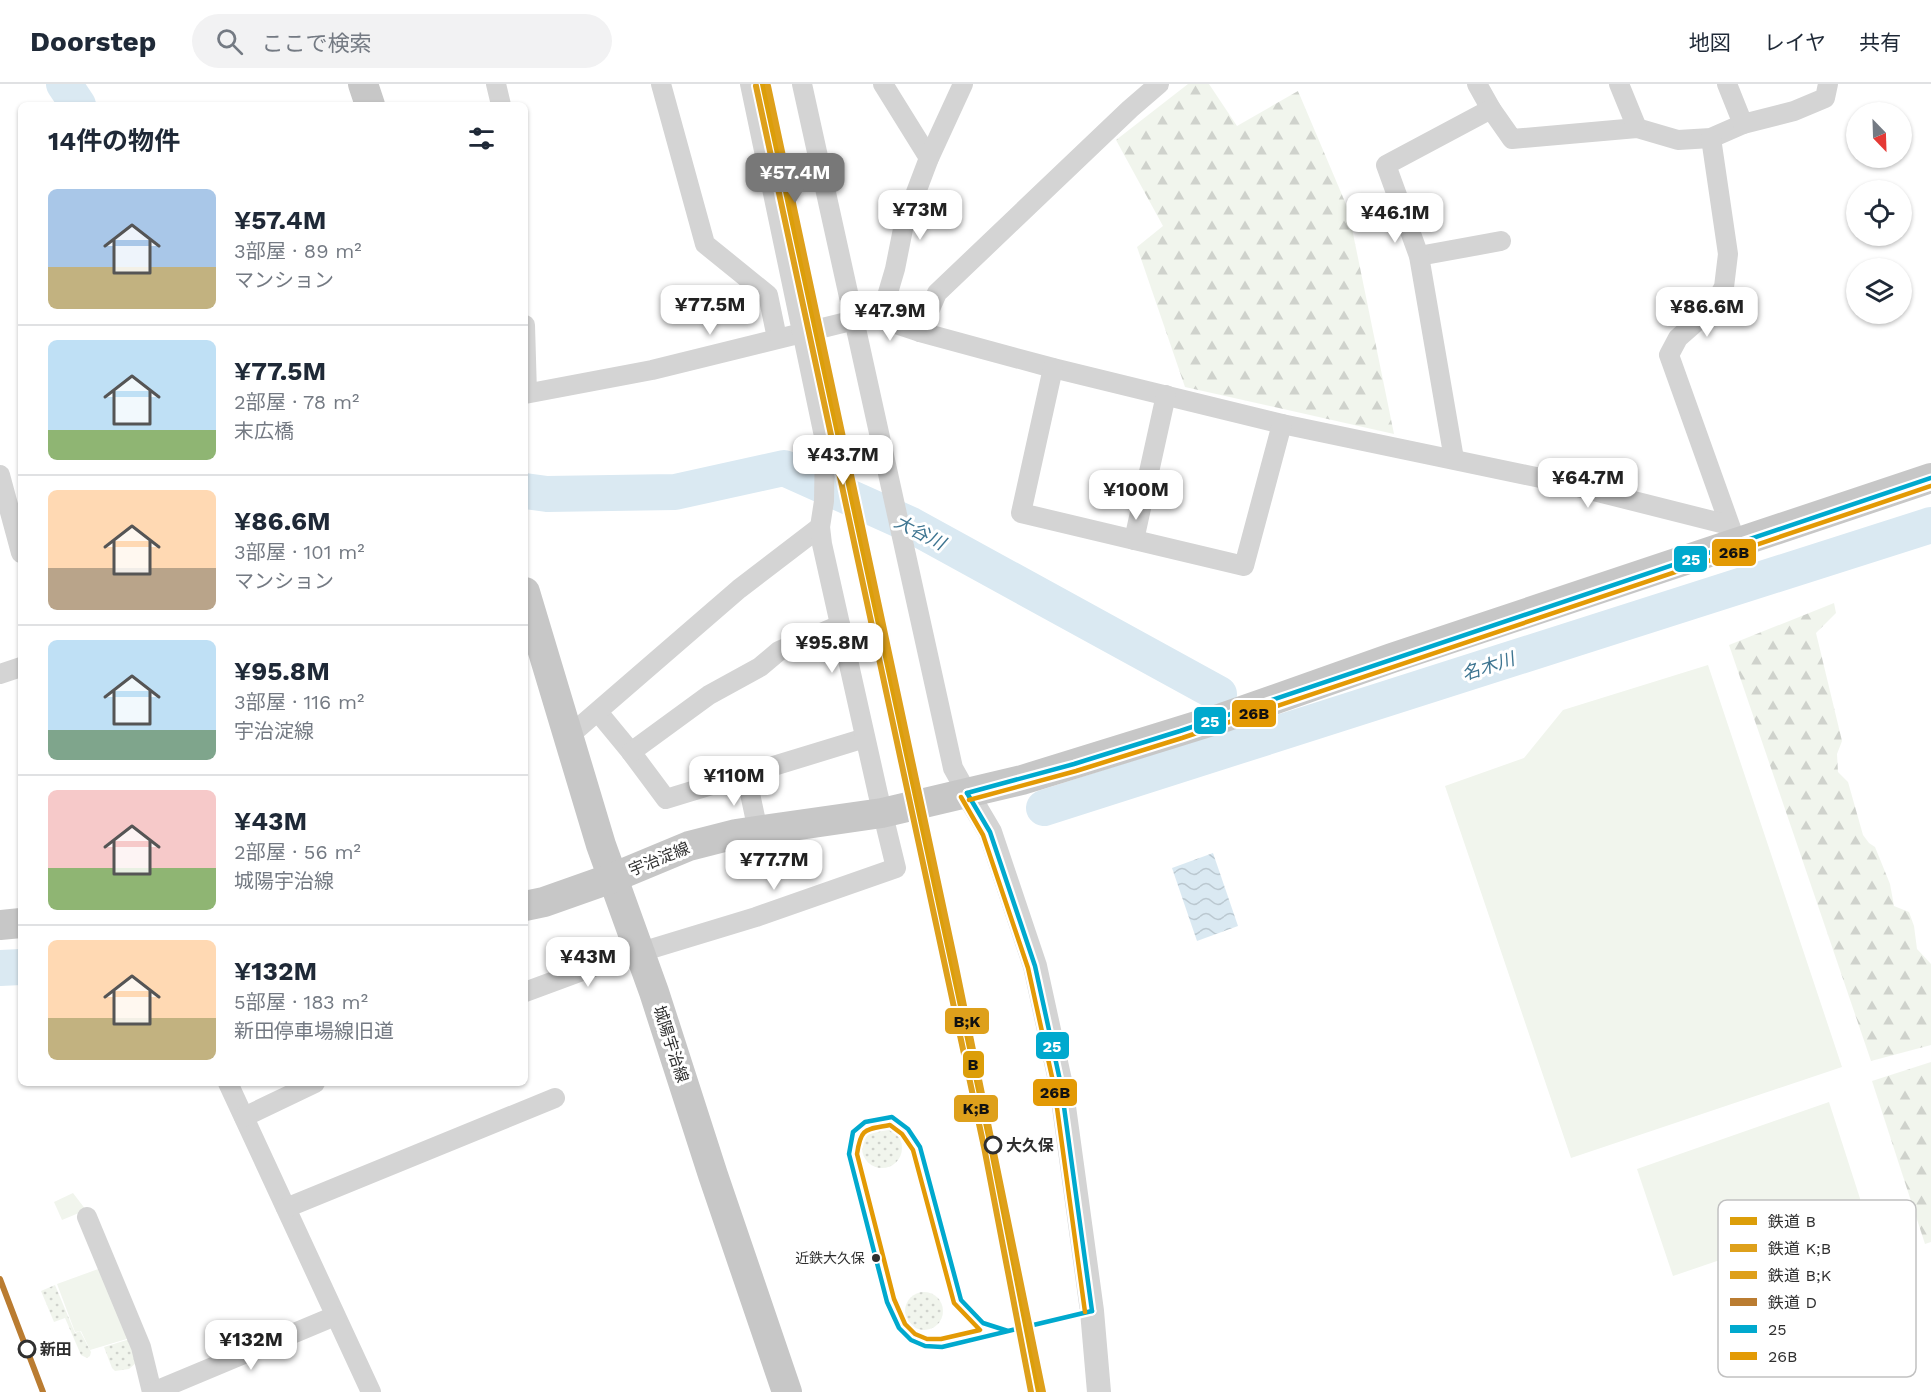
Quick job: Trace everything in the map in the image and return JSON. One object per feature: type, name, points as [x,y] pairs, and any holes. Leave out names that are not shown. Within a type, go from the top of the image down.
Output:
[{"type":"main road","points":[[363,84],[369,102]]},
{"type":"main road","name":"宇治淀線","points":[[528,905],[612,878],[689,846],[736,834],[882,813],[1022,780],[1222,718],[1733,534],[1931,478]]},
{"type":"main road","name":"城陽宇治線","points":[[528,602],[612,878],[640,952],[786,1392]]},
{"type":"main road","points":[[0,925],[18,923]]},
{"type":"street","points":[[496,84],[500,102]]},
{"type":"street","points":[[661,84],[705,244],[768,295],[777,338]]},
{"type":"street","points":[[528,991],[598,965],[756,917],[896,868],[865,738],[820,527],[824,501],[825,441],[750,84]]},
{"type":"street","points":[[802,84],[953,768],[990,832],[1035,966],[1061,1085],[1092,1311],[1099,1392]]},
{"type":"street","points":[[883,84],[929,158]]},
{"type":"street","points":[[882,313],[895,269],[904,224],[929,158],[963,84]]},
{"type":"street","points":[[920,332],[937,293],[1159,84]]},
{"type":"street","points":[[1477,84],[1512,139],[1637,128],[1678,140],[1711,138],[1743,124],[1794,111],[1825,98],[1828,84]]},
{"type":"street","points":[[1619,84],[1637,128]]},
{"type":"street","points":[[1727,84],[1743,124]]},
{"type":"street","points":[[1454,459],[1419,256],[1386,165],[1491,109]]},
{"type":"street","points":[[1711,138],[1728,254],[1724,287],[1711,309],[1678,338],[1669,355],[1733,534]]},
{"type":"street","points":[[1419,256],[1501,240]]},
{"type":"street","points":[[528,393],[652,370],[882,313]]},
{"type":"street","points":[[882,313],[896,324],[920,332],[1053,368],[1282,424],[1550,480],[1733,534]]},
{"type":"street","points":[[1053,368],[1021,513],[1244,566],[1282,424]]},
{"type":"street","points":[[1134,540],[1166,395]]},
{"type":"street","points":[[0,475],[3,496],[18,544]]},
{"type":"street","points":[[569,736],[739,589],[820,527]]},
{"type":"street","points":[[631,752],[709,695],[760,667],[779,651],[840,625]]},
{"type":"street","points":[[0,674],[18,668]]},
{"type":"street","points":[[598,712],[666,799],[865,738]]},
{"type":"street","points":[[746,775],[758,831]]},
{"type":"street","points":[[229,1086],[371,1392]]},
{"type":"street","points":[[244,1117],[309,1086]]},
{"type":"street","points":[[286,1208],[555,1098]]},
{"type":"street","points":[[87,1217],[141,1347],[152,1392],[335,1316]]},
{"type":"green space","points":[[1188,84],[1209,84],[1237,126],[1298,91],[1348,209],[1394,434],[1185,387],[1137,247],[1163,226],[1116,140]]},
{"type":"green space","points":[[1834,603],[1836,613],[1816,633],[1842,741],[1837,754],[1838,772],[1848,782],[1863,835],[1875,847],[1890,884],[1894,906],[1909,912],[1914,926],[1917,949],[1931,964],[1931,1045],[1871,1061],[1729,645]]},
{"type":"green space","points":[[1708,665],[1842,1067],[1571,1158],[1445,786],[1524,758],[1563,710]]},
{"type":"green space","points":[[1931,1062],[1931,1242],[1925,1244],[1916,1216],[1916,1200],[1911,1200],[1872,1081]]},
{"type":"green space","points":[[1829,1102],[1860,1200],[1718,1200],[1718,1261],[1673,1276],[1637,1169]]},
{"type":"green space","points":[[882,1128],[896,1134],[902,1148],[896,1162],[882,1168],[868,1162],[862,1148],[868,1134]]},
{"type":"green space","points":[[73,1193],[86,1210],[62,1220],[54,1202]]},
{"type":"green space","points":[[101,1268],[130,1338],[90,1350],[81,1331],[75,1332],[57,1284]]},
{"type":"green space","points":[[55,1285],[75,1333],[80,1331],[91,1352],[87,1358],[81,1355],[65,1318],[54,1322],[41,1291]]},
{"type":"green space","points":[[924,1292],[937,1298],[943,1311],[937,1324],[924,1330],[911,1324],[905,1311],[911,1298]]},
{"type":"green space","points":[[130,1339],[137,1362],[129,1369],[115,1371],[104,1347]]},
{"type":"water","points":[[1213,853],[1238,926],[1197,941],[1172,868]]},
{"type":"waterway","name":"大谷川","points":[[64,84],[76,102]]},
{"type":"waterway","name":"大谷川","points":[[528,491],[547,494],[675,492],[784,468],[911,525],[1219,694]]},
{"type":"waterway","name":"名木川","points":[[1044,808],[1931,525]]},
{"type":"waterway","name":"名木川","points":[[0,968],[18,967]]},
{"type":"rail line","name":"B","points":[[763,84],[991,1146],[1039,1392]]},
{"type":"rail line","name":"K;B","points":[[756,86],[984,1147],[1031,1392]]},
{"type":"rail line","name":"B;K","points":[[768,86],[955,962],[1043,1392]]},
{"type":"rail line","name":"D","points":[[0,1279],[43,1392]]},
{"type":"transit line","name":"25","points":[[967,793],[1074,764],[1180,731],[1931,478]]},
{"type":"transit line","name":"26B","points":[[969,800],[1076,771],[1182,738],[1931,486]]},
{"type":"transit line","name":"25","points":[[967,793],[990,832],[1035,966],[1061,1085],[1092,1311]]},
{"type":"transit line","name":"26B","points":[[961,797],[983,835],[1028,968],[1054,1086],[1085,1312]]},
{"type":"transit line","name":"25","points":[[892,1117],[908,1129],[920,1147],[961,1300],[983,1323],[1008,1331],[1092,1311],[942,1347],[925,1346],[911,1340],[899,1328],[887,1302],[849,1154],[853,1132],[865,1122],[892,1117]]},
{"type":"transit line","name":"26B","points":[[890,1125],[902,1134],[913,1150],[954,1303],[980,1330],[941,1339],[927,1339],[915,1334],[905,1324],[894,1299],[857,1154],[860,1139],[866,1131],[890,1125]]},
{"type":"place","name":"大久保","points":[[993,1145]]},
{"type":"place","name":"近鉄大久保","points":[[876,1258]]},
{"type":"place","name":"新田","points":[[27,1349]]}]
